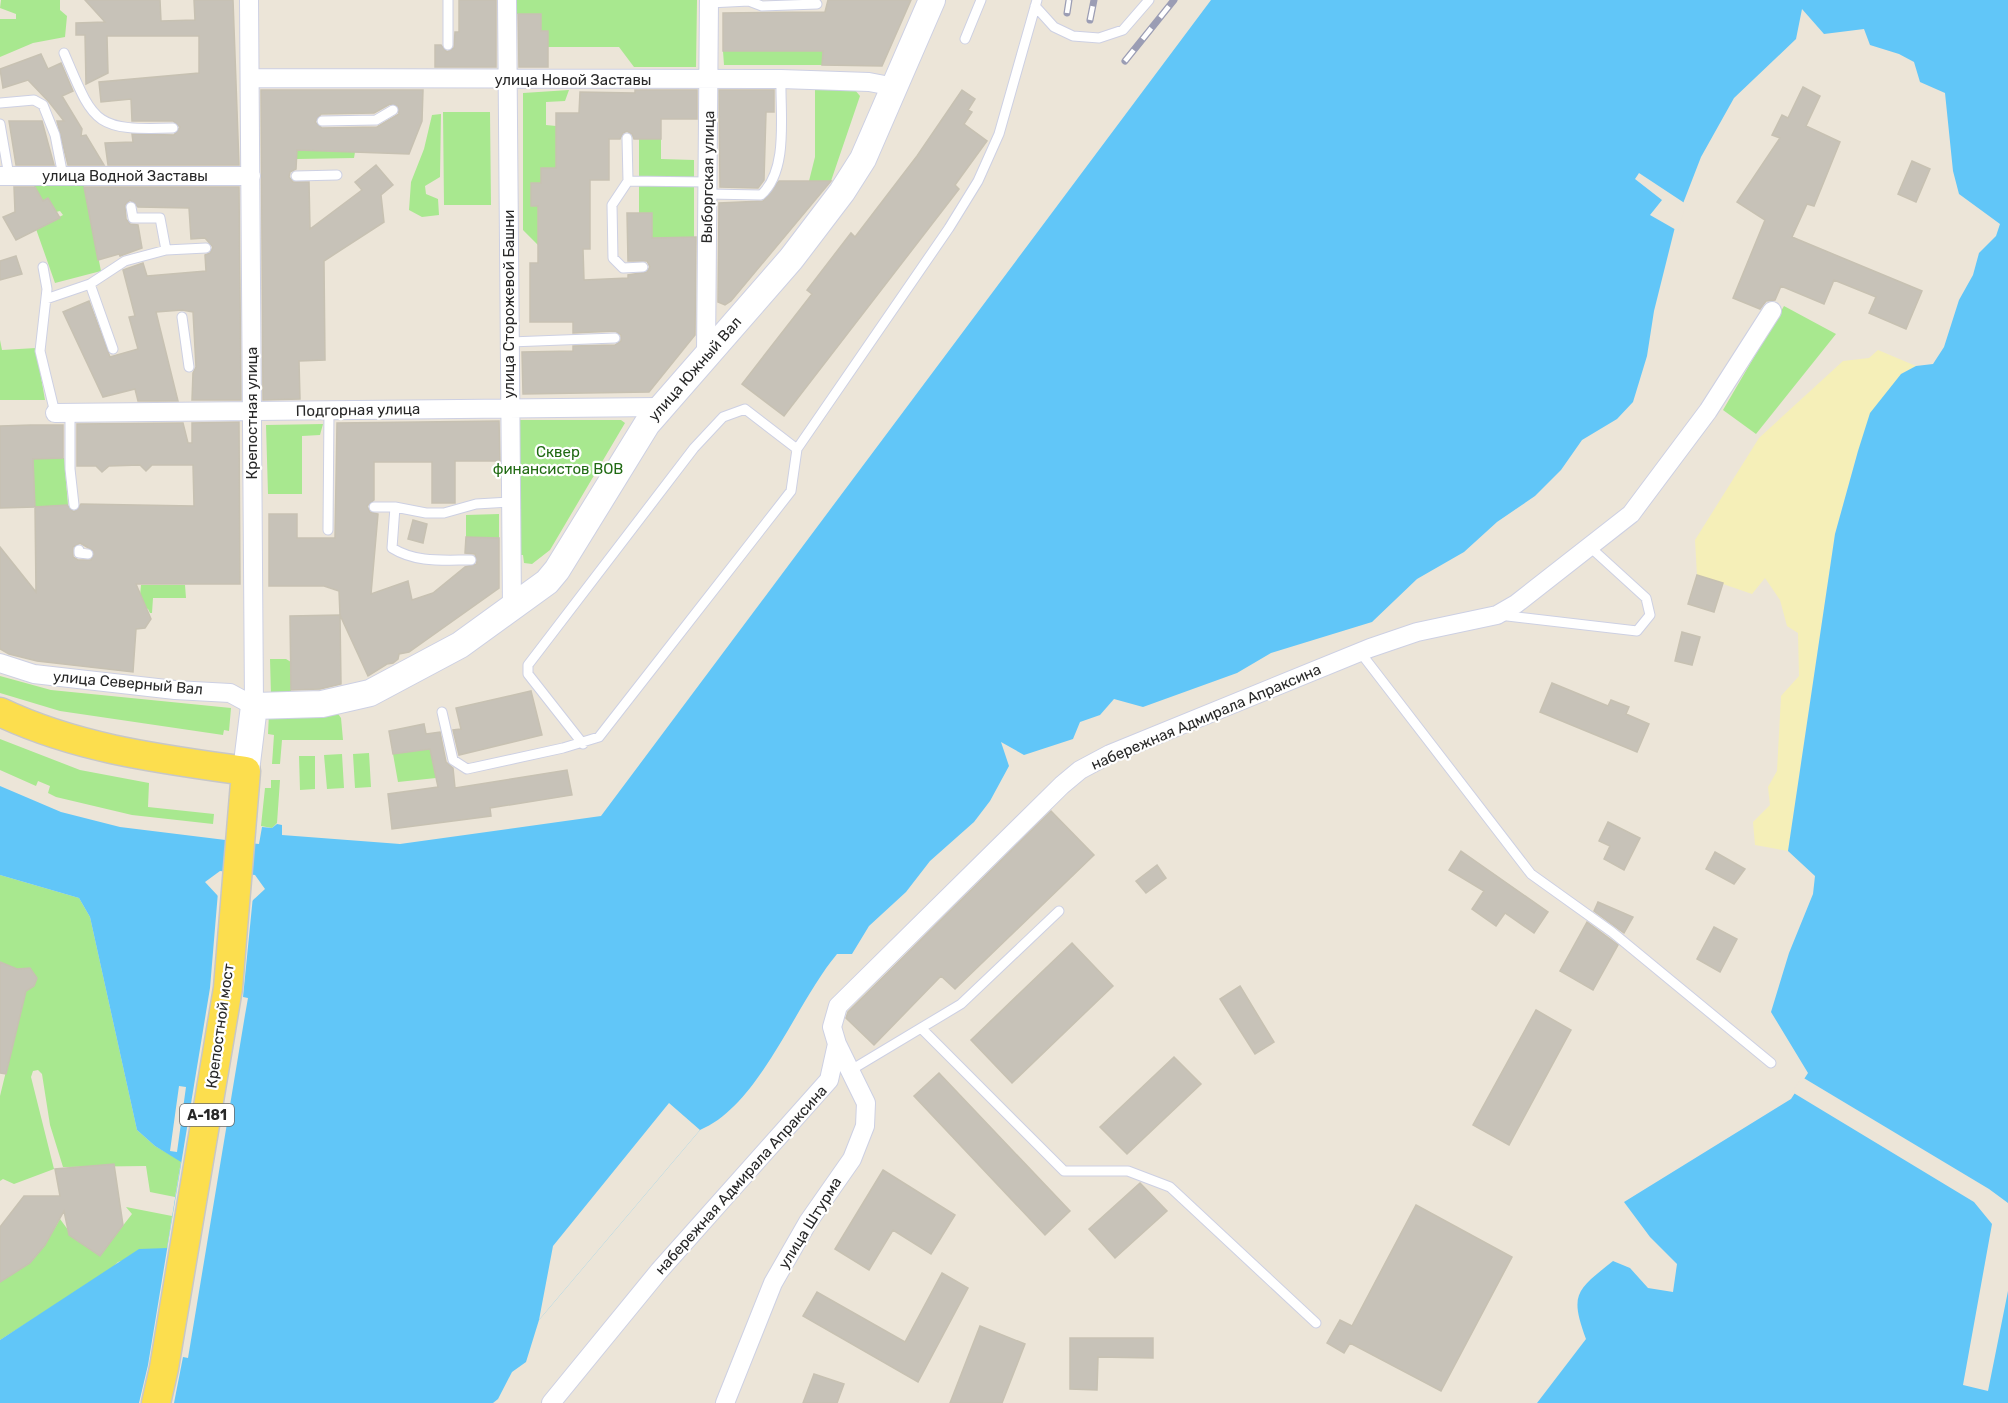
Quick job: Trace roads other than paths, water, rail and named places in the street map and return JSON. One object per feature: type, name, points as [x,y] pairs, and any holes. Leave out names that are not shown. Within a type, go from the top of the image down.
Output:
[{"type":"main road","points":[[0,712],[34,728],[82,743],[140,755],[246,771]]},
{"type":"main road","name":"Крепостная улица","points":[[242,824],[246,771]]},
{"type":"main road","name":"Крепостной мост","points":[[156,1403],[166,1356],[228,988],[242,824]]},
{"type":"street","name":"Крепостная улица","points":[[246,771],[254,706],[252,411],[257,176],[255,78],[249,0]]},
{"type":"street","name":"улица Сторожевой Башни","points":[[507,0],[510,502],[506,560],[512,608]]},
{"type":"street","name":"улица Южный Вал","points":[[254,706],[322,705],[359,698],[460,645],[547,582],[557,570],[660,407],[822,221],[863,159],[932,0]]},
{"type":"street","name":"Выборгская улица","points":[[706,354],[710,2]]},
{"type":"street","name":"улица Новой Заставы","points":[[255,78],[394,83],[448,73],[507,80],[781,79],[869,82],[896,87]]},
{"type":"street","name":"улица Водной Заставы","points":[[4,176],[257,176]]},
{"type":"street","name":"набережная Адмирала Апраксина","points":[[551,1403],[659,1271],[829,1080],[837,1044],[832,1027],[838,1006],[1080,770],[1110,754],[1360,652],[1417,632],[1497,615],[1516,604],[1631,514],[1708,411],[1772,310]]},
{"type":"street","name":"Подгорная улица","points":[[63,414],[191,406],[252,411],[660,407]]},
{"type":"street","name":"улица Северный Вал","points":[[0,663],[34,674],[175,690],[230,693],[254,706]]},
{"type":"street","name":"улица Штурма","points":[[725,1403],[773,1283],[808,1222],[852,1159],[865,1126],[866,1103],[837,1044]]},
{"type":"lane","points":[[447,0],[448,45]]},
{"type":"lane","points":[[965,39],[981,0]]},
{"type":"lane","points":[[1036,3],[1054,27],[1073,36],[1099,38],[1124,30],[1149,0]]},
{"type":"lane","points":[[710,2],[749,1],[762,6],[817,4]]},
{"type":"lane","points":[[442,712],[453,760],[467,769],[583,744],[599,737],[638,690],[791,491],[797,449],[949,228],[978,181],[999,134],[1036,3]]},
{"type":"lane","points":[[64,53],[90,110],[107,124],[136,133],[173,128]]},
{"type":"lane","points":[[627,182],[708,188],[760,195],[770,186],[779,157],[781,79]]},
{"type":"lane","points":[[0,103],[34,100],[43,105],[55,135],[63,176]]},
{"type":"lane","points":[[322,121],[376,120],[393,110]]},
{"type":"lane","points":[[0,124],[4,176]]},
{"type":"lane","points":[[627,138],[627,182],[612,205],[613,258],[623,268],[643,267]]},
{"type":"lane","points":[[296,176],[337,176]]},
{"type":"lane","points":[[131,207],[133,218],[160,218],[166,250]]},
{"type":"lane","points":[[46,299],[90,284],[125,261],[166,250],[206,248]]},
{"type":"lane","points":[[44,267],[46,299],[40,351],[63,414],[74,505]]},
{"type":"lane","points":[[90,284],[113,349]]},
{"type":"lane","points":[[182,317],[189,367]]},
{"type":"lane","points":[[510,342],[615,338]]},
{"type":"lane","points":[[583,744],[528,674],[528,664],[694,448],[723,417],[745,409],[797,449]]},
{"type":"lane","points":[[328,530],[332,507],[329,410]]},
{"type":"lane","points":[[374,507],[444,513],[476,504],[510,502]]},
{"type":"lane","points":[[395,507],[392,548],[406,556],[426,560],[471,560]]},
{"type":"lane","points":[[1497,615],[1637,631],[1650,615],[1646,598],[1590,548]]},
{"type":"lane","points":[[1360,652],[1532,874],[1612,932],[1771,1063]]},
{"type":"lane","points":[[851,1070],[961,1004],[1059,911]]},
{"type":"lane","points":[[921,1028],[1064,1171],[1128,1171],[1170,1186],[1316,1323]]},
{"type":"water","points":[[1211,0],[2008,0],[2008,1403],[1537,1403],[1586,1339],[1578,1311],[1578,1302],[1584,1286],[1613,1261],[1630,1268],[1648,1288],[1673,1292],[1677,1264],[1650,1237],[1624,1202],[1791,1099],[1808,1073],[1771,1012],[1789,953],[1813,894],[1815,876],[1788,851],[1835,534],[1870,413],[1901,374],[1916,366],[1933,364],[1944,347],[1959,300],[1973,275],[1979,253],[1996,236],[2000,224],[1959,194],[1953,171],[1945,93],[1920,82],[1914,62],[1899,54],[1870,45],[1864,29],[1824,34],[1802,9],[1796,39],[1734,98],[1701,157],[1677,219],[1654,311],[1647,356],[1633,402],[1617,419],[1582,440],[1561,470],[1535,496],[1497,522],[1464,552],[1417,579],[1372,622],[1271,653],[1237,673],[1143,707],[1114,699],[1100,715],[1080,722],[1073,739],[1024,755],[1001,742],[1009,766],[990,801],[974,822],[930,861],[906,892],[869,926],[852,954],[837,954],[806,999],[759,1077],[741,1099],[721,1117],[700,1130],[539,1320],[526,1362],[512,1372],[498,1399],[493,1403],[0,1403],[0,1340],[139,1249],[167,1248],[181,1162],[155,1146],[137,1130],[90,917],[79,898],[0,875],[0,786],[61,812],[120,827],[259,844],[262,827],[272,828],[277,824],[282,825],[282,835],[400,844],[601,816]],"holes":[[[220,871],[255,875],[265,889],[252,901],[218,896],[205,882]]]},
{"type":"railway","points":[[1067,13],[1069,0]]},
{"type":"railway","points":[[1090,20],[1094,0]]},
{"type":"railway","points":[[1125,61],[1174,0]]},
{"type":"park label","name":"Сквер финансистов ВОВ","points":[[558,460]]}]
